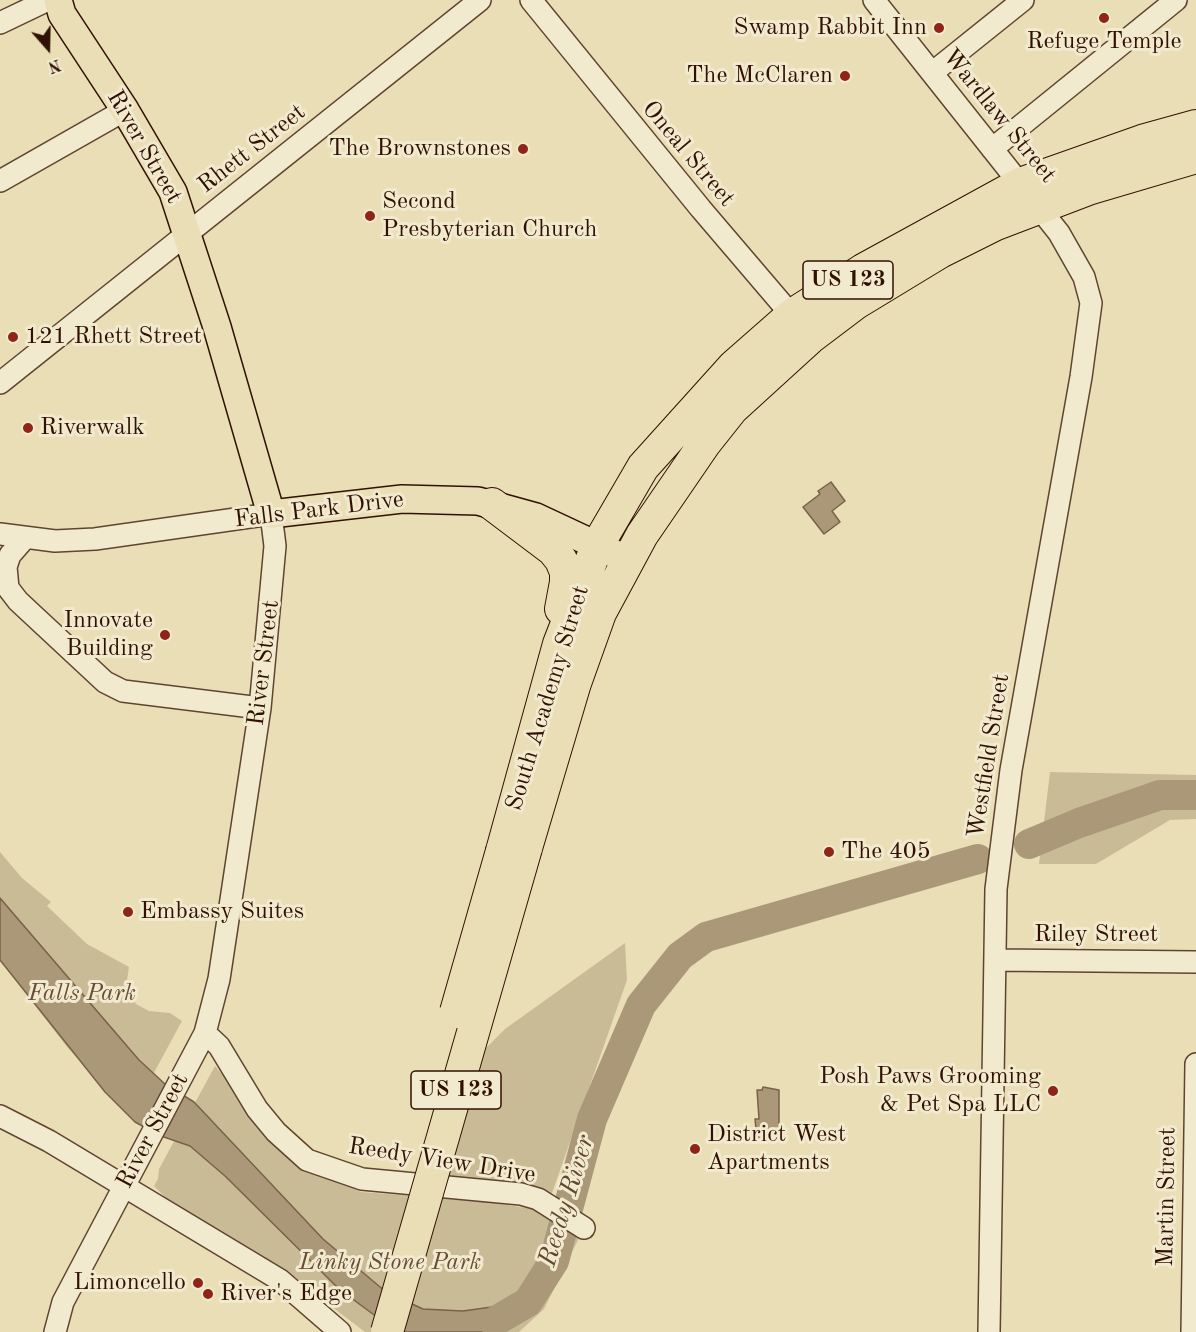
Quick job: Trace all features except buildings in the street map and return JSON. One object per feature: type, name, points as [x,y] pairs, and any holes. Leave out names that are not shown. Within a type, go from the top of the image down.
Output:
[{"type":"highway","name":"South Academy Street","points":[[366,1332],[514,849],[600,613],[628,560],[675,485],[725,417],[802,326],[863,270],[1030,196],[1142,141],[1196,126]]},
{"type":"highway","name":"South Academy Street","points":[[1030,196],[1088,189],[1196,157]]},
{"type":"highway","name":"South Academy Street","points":[[387,1332],[514,849],[559,644],[597,546],[644,467],[734,366],[802,326]]},
{"type":"highway","points":[[492,504],[553,550],[561,560],[566,572],[566,582],[560,610],[559,644]]},
{"type":"main road","name":"River Street","points":[[58,0],[62,14],[125,110],[173,192],[188,232],[271,514]]},
{"type":"main road","name":"Falls Park Drive","points":[[271,514],[402,499],[434,498],[492,504],[536,517],[628,560]]},
{"type":"street","points":[[0,23],[48,0]]},
{"type":"street","name":"Rhett Street","points":[[0,384],[480,0]]},
{"type":"street","name":"Oneal Street","points":[[531,0],[701,209],[802,326]]},
{"type":"street","name":"Wardlaw Street","points":[[874,0],[1030,196]]},
{"type":"street","points":[[932,73],[1023,0]]},
{"type":"street","points":[[992,149],[1176,0]]},
{"type":"street","points":[[0,181],[125,110]]},
{"type":"street","name":"Westfield Street","points":[[989,1332],[992,1035],[996,960],[996,889],[1003,817],[1081,377],[1091,303],[1084,278],[1074,259],[1030,196]]},
{"type":"street","name":"Falls Park Drive","points":[[0,534],[24,539],[55,541],[95,539],[271,514]]},
{"type":"street","name":"River Street","points":[[55,1332],[63,1302],[205,1033],[219,979],[260,708],[274,582],[276,546],[271,514]]},
{"type":"street","points":[[24,539],[10,555],[6,567],[8,588],[18,601],[113,687],[260,708]]},
{"type":"street","name":"Riley Street","points":[[996,960],[1196,962]]},
{"type":"street","name":"Reedy View Drive","points":[[205,1033],[219,1046],[257,1109],[276,1132],[307,1160],[362,1179],[509,1193],[538,1199],[584,1228]]},
{"type":"street","name":"Martin Street","points":[[1192,1332],[1196,1064]]},
{"type":"street","points":[[0,1116],[280,1280],[340,1332]]},
{"type":"green space","points":[[1050,772],[1196,775],[1196,819],[1170,820],[1096,864],[1039,864]]},
{"type":"green space","name":"Falls Park","points":[[0,852],[22,878],[51,902],[47,906],[87,944],[129,967],[126,987],[136,1004],[149,1011],[170,1013],[182,1021],[130,1117],[67,1047],[23,990],[19,980],[0,961]]},
{"type":"green space","points":[[625,943],[627,980],[552,1193],[446,1180],[485,1049],[505,1029]]},
{"type":"green space","name":"Linky Stone Park","points":[[215,1066],[297,1160],[361,1192],[483,1201],[539,1210],[579,1238],[544,1309],[519,1332],[365,1332],[280,1267],[169,1201],[154,1186],[158,1179],[159,1169]]},
{"type":"shaded area","points":[[831,482],[845,501],[832,511],[840,522],[824,534],[803,507],[820,494],[818,491]]},
{"type":"shaded area","name":"Reedy River","points":[[0,898],[139,1060],[165,1084],[194,1102],[323,1239],[386,1292],[423,1309],[463,1311],[528,1302],[519,1322],[501,1332],[401,1332],[389,1326],[339,1289],[225,1176],[190,1146],[161,1136],[135,1122],[105,1092],[0,960]]},
{"type":"shaded area","points":[[763,1087],[779,1090],[779,1131],[775,1131],[775,1139],[758,1139],[755,1119],[759,1119],[757,1090],[762,1090]]},
{"type":"waterway","name":"Reedy River","points":[[1029,844],[1079,823],[1160,795],[1196,795]]},
{"type":"waterway","name":"Reedy River","points":[[494,1322],[528,1302],[554,1261],[592,1119],[641,1005],[680,956],[706,937],[978,859]]},
{"type":"place","name":"Refuge Temple","points":[[1104,18]]},
{"type":"place","name":"Swamp Rabbit Inn","points":[[939,28]]},
{"type":"place","name":"The McClaren","points":[[845,76]]},
{"type":"place","name":"The Brownstones","points":[[523,149]]},
{"type":"place","name":"Second Presbyterian Church","points":[[370,216]]},
{"type":"place","name":"121 Rhett Street","points":[[13,337]]},
{"type":"place","name":"Riverwalk","points":[[28,428]]},
{"type":"place","name":"Innovate Building","points":[[165,635]]},
{"type":"place","name":"The 405","points":[[829,852]]},
{"type":"place","name":"Embassy Suites","points":[[128,912]]},
{"type":"place","name":"Posh Paws Grooming & Pet Spa LLC","points":[[1053,1091]]},
{"type":"place","name":"District West Apartments","points":[[695,1149]]},
{"type":"place","name":"Limoncello","points":[[198,1283]]},
{"type":"place","name":"River's Edge","points":[[208,1294]]}]
